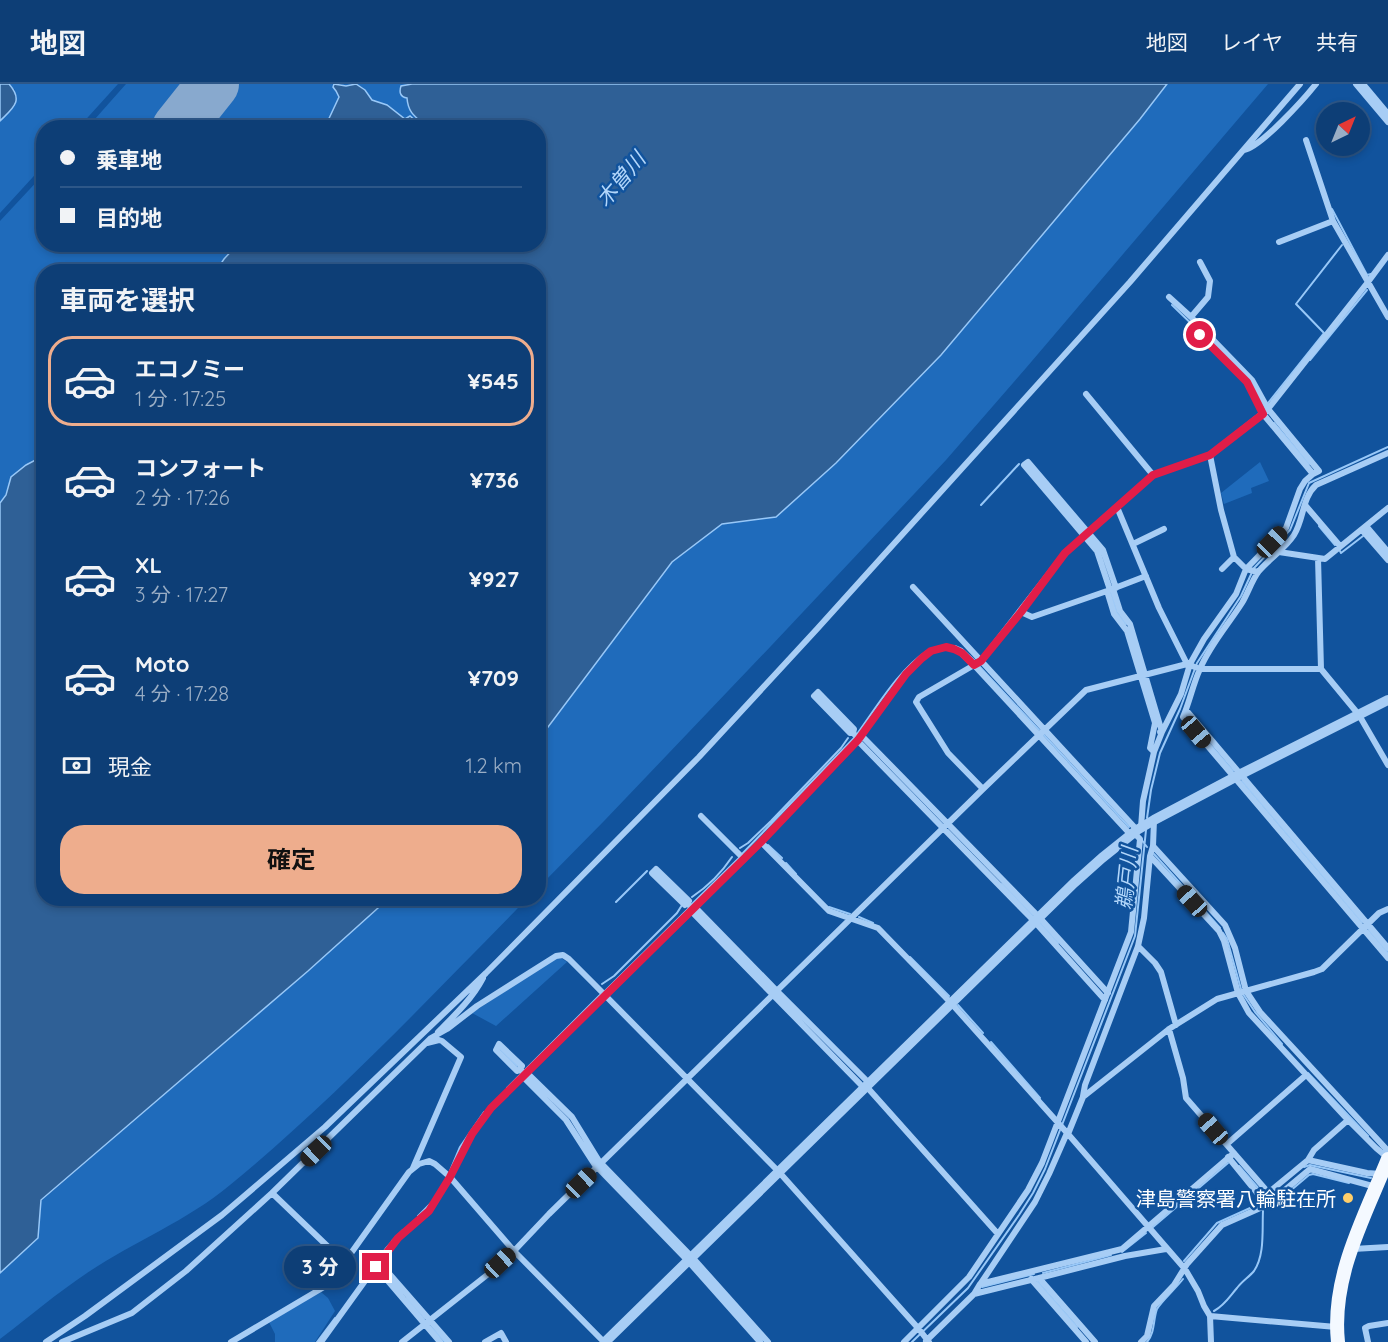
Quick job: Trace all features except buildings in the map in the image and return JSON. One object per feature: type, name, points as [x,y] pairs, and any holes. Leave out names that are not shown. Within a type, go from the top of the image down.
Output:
[{"type":"main road","points":[[1338,1342],[1339,1297],[1350,1249],[1388,1159]]},
{"type":"street","points":[[46,1342],[222,1215],[325,1127],[486,973],[699,757],[746,706],[1130,282],[1300,84]]},
{"type":"street","points":[[1244,150],[1249,149],[1283,120],[1316,84]]},
{"type":"street","points":[[1356,84],[1388,122]]},
{"type":"street","points":[[1363,84],[1388,114]]},
{"type":"street","points":[[1306,140],[1334,221],[1388,317]]},
{"type":"street","points":[[1279,242],[1334,221]]},
{"type":"street","points":[[982,789],[948,753],[916,702],[919,697],[981,661],[1065,553],[1153,475],[1210,455],[1265,411],[1388,255]]},
{"type":"street","points":[[1191,317],[1208,297],[1210,281],[1200,262]]},
{"type":"street","points":[[1169,297],[1252,380],[1265,411]]},
{"type":"street","points":[[904,1342],[969,1277],[1028,1191],[1042,1163],[1131,932],[1143,801],[1154,752],[1204,639],[1252,570],[1286,528],[1300,489],[1313,474],[1265,411],[1247,382],[1200,335]]},
{"type":"street","points":[[1086,394],[1153,475]]},
{"type":"street","points":[[1193,666],[1206,657],[1247,594],[1252,570],[1279,552],[1294,534],[1308,495],[1316,485],[1388,453]]},
{"type":"street","points":[[1210,455],[1221,510],[1234,557],[1252,570]]},
{"type":"street","points":[[1087,535],[1028,462],[1024,465],[1087,535],[1103,550],[1111,590],[1120,611],[1130,624],[1143,675],[1155,723],[1150,748],[1154,752]]},
{"type":"street","points":[[1305,505],[1340,546]]},
{"type":"street","points":[[1118,507],[1159,608],[1193,666],[1186,710],[1238,776],[1365,926],[1388,958]]},
{"type":"street","points":[[1279,552],[1325,559],[1388,508]]},
{"type":"street","points":[[1364,528],[1388,552]]},
{"type":"street","points":[[1364,528],[1388,560]]},
{"type":"street","points":[[1133,544],[1164,529]]},
{"type":"street","points":[[1222,569],[1234,557]]},
{"type":"street","points":[[1318,558],[1321,669],[1359,715],[1388,765]]},
{"type":"street","points":[[1021,612],[1032,617],[1146,576]]},
{"type":"street","points":[[913,587],[1044,729],[1141,828],[1153,846],[1225,925],[1235,948],[1246,991],[1260,1012],[1388,1152]]},
{"type":"street","points":[[321,1342],[398,1238],[429,1211],[479,1123],[491,1108],[761,842],[859,738],[906,674],[931,651],[946,647],[962,653],[1038,734],[1141,828]]},
{"type":"street","points":[[402,1342],[487,1275],[513,1251],[1038,734],[1086,690],[1143,675],[1193,666],[1321,669]]},
{"type":"street","points":[[1143,675],[1162,732]]},
{"type":"street","points":[[853,733],[854,729],[818,692],[814,696],[850,733],[859,738],[1037,919],[1106,997]]},
{"type":"street","points":[[412,1168],[429,1161],[450,1177],[513,1251],[604,1342],[1094,865],[1141,828],[1388,700]]},
{"type":"street","points":[[1154,730],[1162,732]]},
{"type":"street","points":[[701,816],[744,859]]},
{"type":"street","points":[[761,842],[829,911],[878,928],[951,1003],[1185,1269],[1210,1316],[1211,1342]]},
{"type":"street","points":[[429,1041],[477,1006],[556,956],[563,955],[779,1172],[919,1329],[926,1340],[974,1294],[1035,1202],[1049,1174],[1083,1097],[1085,1085],[1138,946],[1153,846]]},
{"type":"street","points":[[1150,856],[1219,932],[1224,941],[1238,993],[1249,1013],[1348,1120],[1388,1159]]},
{"type":"street","points":[[687,903],[689,901],[656,869],[652,873],[685,904],[687,903],[867,1085],[998,1234]]},
{"type":"street","points":[[1083,1097],[1169,1029],[1217,999],[1322,969],[1378,913],[1388,909]]},
{"type":"street","points":[[1365,926],[1388,948]]},
{"type":"street","points":[[1138,946],[1161,972],[1176,1025]]},
{"type":"street","points":[[62,1342],[132,1313],[186,1271],[272,1193],[429,1041],[462,1008],[477,990],[486,973]]},
{"type":"street","points":[[1169,1029],[1183,1078],[1186,1098],[1227,1144],[1231,1155],[1237,1162],[1274,1199]]},
{"type":"street","points":[[231,1342],[329,1284],[412,1168],[461,1057],[442,1041],[429,1041]]},
{"type":"street","points":[[520,1069],[566,1120],[599,1165],[768,1342]]},
{"type":"street","points":[[1227,1144],[1306,1075]]},
{"type":"street","points":[[1268,1193],[1308,1160],[1314,1150],[1348,1120]]},
{"type":"street","points":[[980,1284],[1122,1249],[1231,1155]]},
{"type":"street","points":[[1308,1160],[1367,1173],[1379,1181]]},
{"type":"street","points":[[1237,1162],[1268,1205]]},
{"type":"street","points":[[1142,1342],[1147,1336],[1154,1306],[1174,1285],[1187,1264],[1222,1225],[1268,1205],[1310,1169],[1379,1181]]},
{"type":"street","points":[[272,1193],[345,1263]]},
{"type":"street","points":[[1350,1249],[1388,1247]]},
{"type":"street","points":[[974,1294],[1125,1256],[1166,1249]]},
{"type":"street","points":[[690,1259],[760,1342]]},
{"type":"street","points":[[378,1264],[428,1322],[449,1342]]},
{"type":"street","points":[[1039,1278],[1095,1342]]},
{"type":"street","points":[[1031,1279],[1086,1342]]},
{"type":"street","points":[[1210,1316],[1337,1327]]},
{"type":"street","points":[[428,1322],[440,1342]]},
{"type":"street","points":[[1368,1342],[1365,1328],[1388,1323]]},
{"type":"street","points":[[485,1342],[501,1333],[506,1342]]},
{"type":"shaded area","points":[[9,84],[118,84],[85,120],[36,120],[36,174],[0,213],[0,121],[16,104],[15,90]]},
{"type":"shaded area","points":[[126,84],[334,84],[339,97],[328,120],[94,120]]},
{"type":"shaded area","points":[[356,84],[412,84],[408,103],[419,120],[415,120],[410,116],[405,119],[387,105],[372,100],[362,87]]},
{"type":"shaded area","points":[[1167,84],[1268,84],[946,460],[546,880],[546,728],[672,562],[722,524],[776,517],[836,463],[941,355]]},
{"type":"shaded area","points":[[36,182],[36,252],[230,252],[221,264],[36,264],[36,459],[16,472],[0,503],[0,221]]},
{"type":"shaded area","points":[[1260,462],[1269,481],[1251,488],[1252,493],[1224,504],[1221,493]]},
{"type":"shaded area","points":[[380,906],[520,906],[345,1082],[230,1185],[196,1210],[87,1273],[0,1339],[0,1273],[38,1238],[41,1201]]},
{"type":"shaded area","points":[[561,958],[567,962],[496,1026],[472,1013],[554,959]]},
{"type":"shaded area","points":[[321,1292],[328,1298],[335,1311],[315,1342],[275,1342],[275,1334],[269,1322]]},
{"type":"water","points":[[0,84],[9,84],[16,95],[16,100],[13,108],[0,121]]},
{"type":"water","points":[[334,84],[346,86],[356,84],[365,90],[372,100],[387,105],[405,119],[410,116],[415,120],[328,120],[339,97],[333,87]]},
{"type":"water","name":"木曽川","points":[[412,84],[1167,84],[941,355],[836,463],[776,517],[722,524],[672,562],[546,730],[546,264],[221,264],[230,252],[546,252],[546,120],[419,120],[410,110],[407,98],[401,94],[401,86]]},
{"type":"water","points":[[36,460],[36,906],[380,906],[308,971],[41,1200],[38,1238],[0,1273],[0,503],[6,495],[11,477]]},
{"type":"waterway","points":[[1332,209],[1367,275],[1371,274]]},
{"type":"waterway","points":[[1268,403],[1324,333],[1296,304],[1342,245]]},
{"type":"waterway","points":[[1310,360],[1367,290]]},
{"type":"waterway","points":[[1172,305],[1202,334]]},
{"type":"waterway","points":[[1274,423],[1309,464]]},
{"type":"waterway","name":"鵜戸川","points":[[1147,818],[1160,753],[1197,663],[1241,596],[1254,568],[1290,530],[1309,483],[1388,447]]},
{"type":"waterway","points":[[981,505],[1019,464]]},
{"type":"waterway","points":[[1319,526],[1335,545]]},
{"type":"waterway","points":[[1340,551],[1341,553],[1363,536]]},
{"type":"waterway","points":[[1111,593],[1117,613],[1126,624]]},
{"type":"waterway","points":[[955,646],[974,660]]},
{"type":"waterway","points":[[857,734],[898,678],[927,651]]},
{"type":"waterway","points":[[978,665],[1039,730]]},
{"type":"waterway","points":[[1043,734],[1129,827]]},
{"type":"waterway","points":[[742,854],[855,737]]},
{"type":"waterway","points":[[740,848],[771,821],[848,738]]},
{"type":"waterway","points":[[1207,741],[1233,771]]},
{"type":"waterway","points":[[1242,781],[1362,922]]},
{"type":"waterway","name":"鵜戸川","points":[[912,1342],[968,1288],[1019,1215],[1045,1169],[1135,936],[1146,830]]},
{"type":"waterway","name":"鵜戸川","points":[[1141,839],[1147,847]]},
{"type":"waterway","points":[[768,845],[782,858]]},
{"type":"waterway","points":[[1154,854],[1220,928]]},
{"type":"waterway","points":[[692,897],[714,879],[732,857]]},
{"type":"waterway","points":[[692,904],[739,858]]},
{"type":"waterway","points":[[786,863],[796,874]]},
{"type":"waterway","points":[[616,902],[647,871]]},
{"type":"waterway","points":[[1002,884],[1033,915]]},
{"type":"waterway","points":[[602,984],[614,976],[677,913],[682,905]]},
{"type":"waterway","points":[[829,907],[850,914]]},
{"type":"waterway","points":[[604,992],[689,908]]},
{"type":"waterway","points":[[859,917],[873,923]]},
{"type":"waterway","points":[[1040,923],[1058,943]]},
{"type":"waterway","points":[[1369,930],[1388,953]]},
{"type":"waterway","points":[[1223,933],[1227,939],[1241,989]]},
{"type":"waterway","points":[[910,957],[949,996]]},
{"type":"waterway","points":[[1243,994],[1282,1044]]},
{"type":"waterway","points":[[524,1071],[600,995]]},
{"type":"waterway","points":[[958,1005],[983,1033]]},
{"type":"waterway","points":[[991,1042],[1040,1098]]},
{"type":"waterway","points":[[499,1048],[517,1066]]},
{"type":"waterway","points":[[507,1088],[522,1073]]},
{"type":"waterway","points":[[1308,1073],[1368,1136]]},
{"type":"waterway","points":[[450,1171],[460,1147],[484,1112]]},
{"type":"waterway","points":[[1153,1227],[1228,1163]]},
{"type":"waterway","points":[[1304,1167],[1310,1165],[1371,1178]]},
{"type":"waterway","points":[[1239,1166],[1267,1198]]},
{"type":"waterway","points":[[1270,1208],[1309,1175],[1349,1183]]},
{"type":"waterway","points":[[418,1216],[433,1201]]},
{"type":"waterway","points":[[1184,1261],[1217,1223],[1259,1204]]},
{"type":"waterway","points":[[1214,1311],[1258,1265],[1262,1242],[1263,1211]]},
{"type":"waterway","points":[[392,1241],[403,1230]]},
{"type":"waterway","points":[[1122,1252],[1146,1233]]},
{"type":"waterway","points":[[1043,1273],[1111,1255]]},
{"type":"waterway","points":[[982,1287],[1034,1274]]},
{"type":"waterway","points":[[1147,1342],[1153,1331],[1157,1309],[1183,1279]]},
{"type":"waterway","points":[[1037,1281],[1077,1327]]},
{"type":"waterway","points":[[407,1298],[424,1319]]},
{"type":"waterway","points":[[317,1342],[335,1318]]},
{"type":"waterway","points":[[430,1326],[445,1342]]},
{"type":"runway","points":[[184,120],[213,84]]},
{"type":"place","name":"津島警察署八輪駐在所","points":[[1348,1198]]},
{"type":"route","points":[[376,1267],[398,1238],[429,1211],[472,1134],[491,1108],[761,842],[858,740],[906,674],[922,658],[931,651],[946,647],[962,653],[974,665],[981,661],[1065,553],[1153,475],[1210,455],[1263,414],[1247,382],[1200,335]]}]
